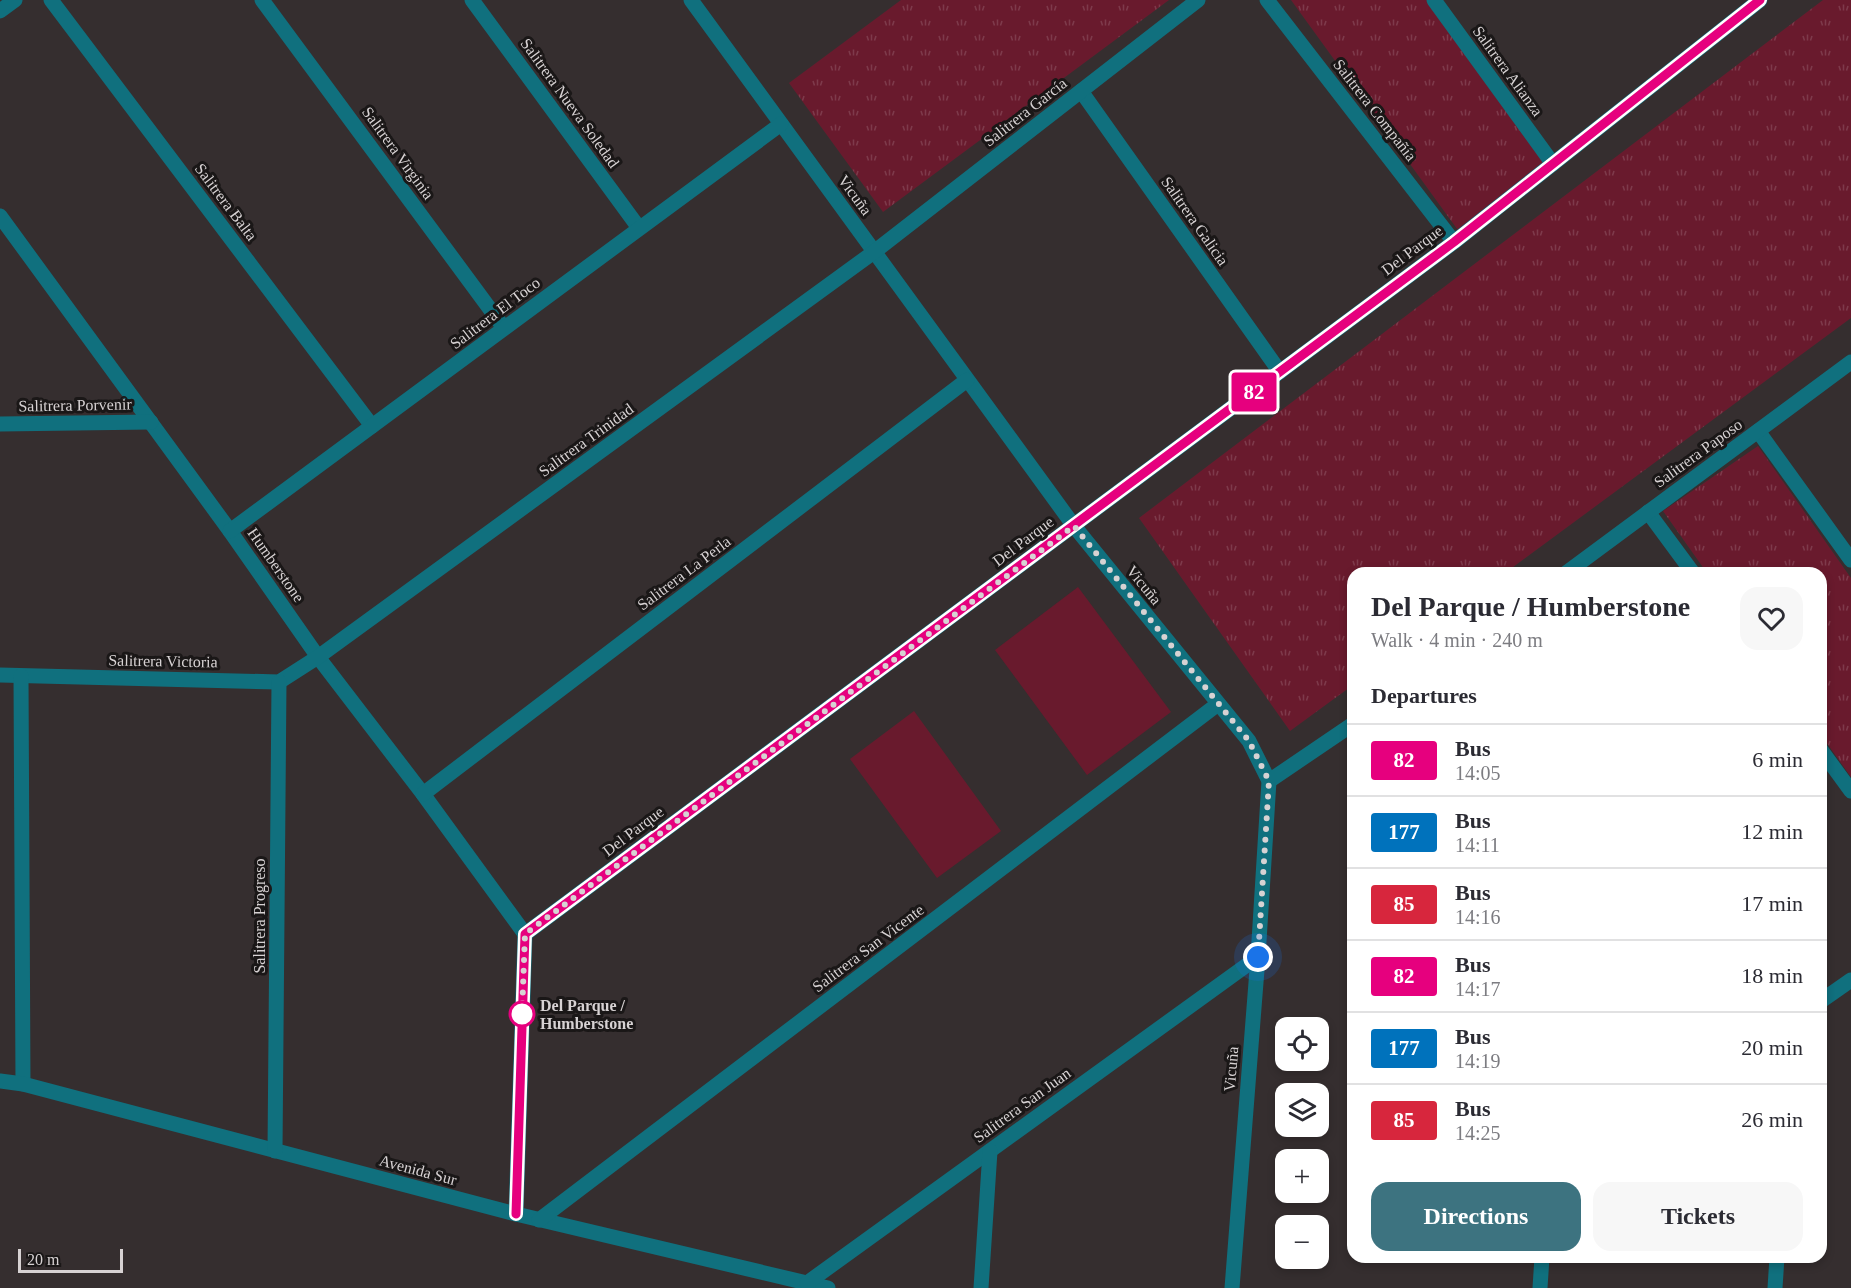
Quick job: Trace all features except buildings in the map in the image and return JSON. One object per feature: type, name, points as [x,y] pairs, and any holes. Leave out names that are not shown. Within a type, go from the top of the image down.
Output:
[{"type":"street","points":[[0,11],[15,0]]},
{"type":"street","name":"Salitrera Balta","points":[[51,0],[372,426]]},
{"type":"street","name":"Salitrera Virginia","points":[[262,0],[504,328]]},
{"type":"street","name":"Salitrera Nueva Soledad","points":[[472,0],[639,228]]},
{"type":"street","name":"Vicuña","points":[[691,0],[1074,526],[1249,741],[1269,781],[1258,957],[1232,1288]]},
{"type":"street","name":"Salitrera García","points":[[874,252],[1198,0]]},
{"type":"street","name":"Salitrera Compañía","points":[[1267,0],[1454,242]]},
{"type":"street","name":"Salitrera Alianza","points":[[1434,0],[1552,164]]},
{"type":"street","name":"Del Parque","points":[[525,934],[1454,242],[1760,0]]},
{"type":"street","name":"Salitrera Galicia","points":[[1081,91],[1280,372]]},
{"type":"street","name":"Salitrera El Toco","points":[[230,531],[781,124]]},
{"type":"street","name":"Humberstone","points":[[0,216],[230,531],[318,657],[423,794],[525,934]]},
{"type":"street","name":"Salitrera Trinidad","points":[[318,657],[874,252]]},
{"type":"street","name":"Salitrera Paposo","points":[[1574,567],[1851,362]]},
{"type":"street","name":"Salitrera La Perla","points":[[423,794],[967,380]]},
{"type":"street","name":"Salitrera Porvenir","points":[[0,424],[151,422]]},
{"type":"street","points":[[1758,431],[1851,560]]},
{"type":"street","points":[[1648,512],[1688,567]]},
{"type":"street","points":[[279,682],[318,657]]},
{"type":"street","name":"Salitrera Victoria","points":[[0,675],[279,682]]},
{"type":"street","points":[[21,676],[23,1084]]},
{"type":"street","name":"Salitrera Progreso","points":[[275,1151],[279,682]]},
{"type":"street","name":"Salitrera San Vicente","points":[[539,1220],[1218,704]]},
{"type":"street","points":[[1269,781],[1347,728]]},
{"type":"street","points":[[1827,758],[1851,791]]},
{"type":"street","points":[[516,1214],[525,934]]},
{"type":"street","name":"Salitrera San Juan","points":[[807,1283],[1258,957]]},
{"type":"street","points":[[1827,997],[1851,980]]},
{"type":"street","name":"Avenida Sur","points":[[0,1081],[23,1084],[539,1220],[828,1288]]},
{"type":"street","points":[[981,1288],[990,1151]]},
{"type":"street","points":[[1540,1288],[1542,1263]]},
{"type":"street","points":[[1775,1288],[1777,1263]]},
{"type":"green space","points":[[901,0],[1169,0],[883,212],[789,83]]},
{"type":"green space","points":[[1291,0],[1428,0],[1550,166],[1460,233]]},
{"type":"green space","points":[[1823,0],[1851,0],[1851,318],[1513,567],[1347,567],[1347,689],[1290,731],[1139,518]]},
{"type":"green space","points":[[1758,446],[1851,578],[1851,777],[1827,743],[1827,567],[1703,567],[1663,511]]},
{"type":"green space","points":[[1078,587],[1171,712],[1087,775],[995,650]]},
{"type":"green space","points":[[914,711],[1001,831],[937,878],[850,759]]},
{"type":"bus line","name":"82","points":[[516,1214],[525,934],[1454,242],[1760,0]]},
{"type":"place","name":"Del Parque / Humberstone","points":[[522,1014]]},
{"type":"route","points":[[522,1014],[525,934],[1074,526],[1249,741],[1269,781],[1258,957]]}]
